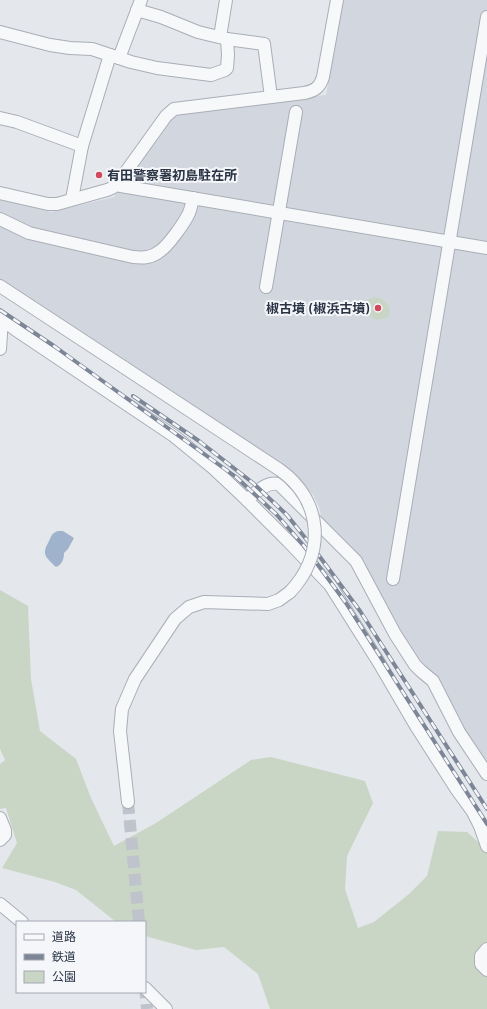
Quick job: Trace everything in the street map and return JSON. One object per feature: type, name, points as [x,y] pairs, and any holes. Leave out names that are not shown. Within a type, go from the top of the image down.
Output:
[{"type":"street","points":[[0,32],[50,45],[92,49],[131,62],[157,68],[212,75],[227,68],[224,38],[226,0]]},
{"type":"street","points":[[0,193],[48,204],[57,204],[107,190],[115,185],[126,173],[166,116],[174,109],[315,90],[321,84],[337,0]]},
{"type":"street","points":[[72,199],[82,146],[115,56],[137,3],[161,17],[198,32],[224,38],[264,44],[271,97]]},
{"type":"street","points":[[393,579],[487,23]]},
{"type":"street","points":[[266,287],[296,112]]},
{"type":"street","points":[[0,118],[17,122],[82,146]]},
{"type":"street","points":[[115,185],[487,248]]},
{"type":"street","points":[[0,219],[29,233],[142,258],[160,252],[166,246],[186,218],[193,198]]},
{"type":"street","points":[[0,286],[280,470],[291,478],[303,492],[311,508],[315,530],[313,556],[305,575],[290,592],[279,600],[261,605],[204,602],[189,607],[175,619],[135,679],[122,709],[120,731],[128,802]]},
{"type":"street","points":[[0,349],[1,319]]},
{"type":"street","points":[[1,319],[174,436],[212,467],[247,500],[330,585],[371,649],[416,726],[473,812],[487,846]]},
{"type":"street","points":[[247,500],[270,484],[276,483],[280,485],[356,561],[396,634],[415,665],[433,681],[459,732],[487,774]]},
{"type":"street","points":[[0,818],[5,830],[5,835],[0,840]]},
{"type":"street","points":[[0,904],[21,921]]},
{"type":"street","points":[[487,949],[481,956],[481,964],[487,970]]},
{"type":"street","points":[[146,989],[166,1009]]},
{"type":"shaded area","points":[[342,0],[487,0],[487,763],[463,728],[438,680],[417,656],[322,520],[319,507],[313,495],[302,482],[169,391],[0,281],[0,199],[51,212],[114,197],[173,115],[176,113],[326,95]]},
{"type":"green space","points":[[375,297],[382,299],[389,306],[389,316],[384,319],[375,319],[371,317],[366,310],[367,300]]},
{"type":"green space","points":[[0,590],[28,606],[31,679],[40,731],[76,759],[91,798],[114,846],[156,823],[251,760],[271,757],[365,781],[373,803],[347,856],[345,889],[358,928],[374,922],[409,894],[427,876],[438,831],[467,832],[487,850],[487,1009],[270,1009],[258,974],[224,947],[196,950],[146,936],[146,921],[115,921],[76,890],[55,882],[2,868],[17,843],[6,808],[0,809],[0,764],[5,760],[0,749]]},
{"type":"water","points":[[58,531],[63,531],[74,538],[64,553],[63,560],[56,567],[46,556],[45,551],[52,536]]},
{"type":"tunnel","points":[[128,802],[139,921]]},
{"type":"tunnel","points":[[146,993],[147,1009]]},
{"type":"railway","points":[[0,310],[54,346],[236,477],[276,514],[304,546],[346,603],[487,824]]},
{"type":"railway","points":[[133,396],[199,441],[253,483],[287,515],[360,611],[487,809]]},
{"type":"place","name":"有田警察署初島駐在所","points":[[99,175]]},
{"type":"place","name":"椒古墳 (椒浜古墳)","points":[[378,308]]}]
